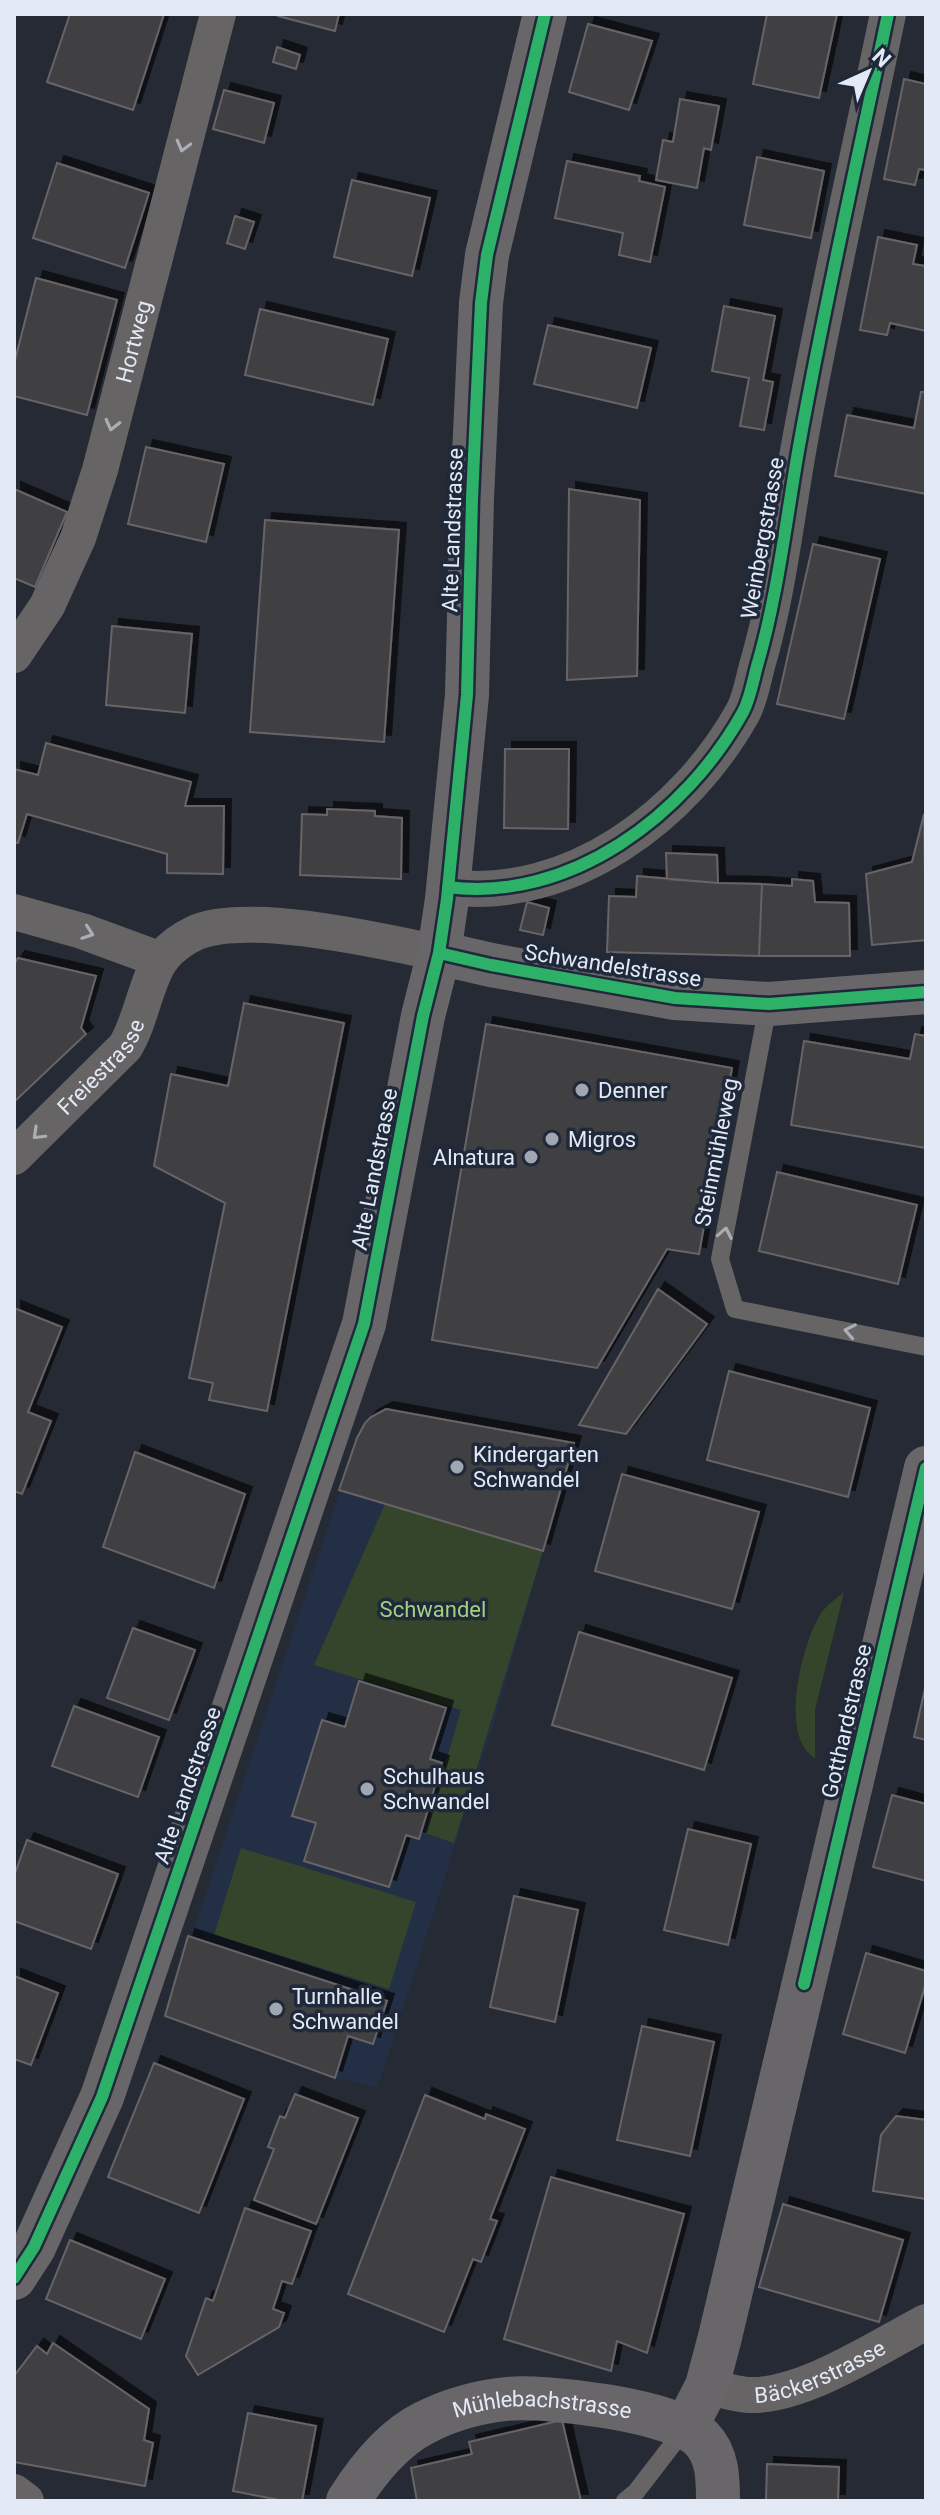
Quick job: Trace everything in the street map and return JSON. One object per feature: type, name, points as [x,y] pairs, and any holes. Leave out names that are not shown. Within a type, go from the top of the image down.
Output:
[{"type":"street","name":"Hortweg","points":[[14,655],[47,606],[78,538],[100,470],[218,14]]},
{"type":"street","name":"Alte Landstrasse","points":[[14,2278],[47,2221],[102,2097],[364,1324],[423,1016],[439,953],[448,887],[467,695],[481,303],[487,255],[545,14]]},
{"type":"street","name":"Weinbergstrasse","points":[[448,887],[473,890],[522,884],[584,865],[634,836],[680,795],[711,758],[744,710],[764,642],[813,367],[886,24]]},
{"type":"street","points":[[14,912],[82,931],[161,960]]},
{"type":"street","name":"Schwandelstrasse","points":[[161,960],[177,943],[199,932],[225,926],[266,926],[338,933],[491,965],[675,998],[769,1004],[926,992]]},
{"type":"street","name":"Freiestrasse","points":[[14,1157],[125,1047],[135,1030],[161,960]]},
{"type":"street","name":"Gotthardstrasse","points":[[686,2427],[707,2386],[926,1468]]},
{"type":"street","name":"Bäckerstrasse","points":[[707,2386],[749,2395],[790,2389],[823,2376],[926,2322]]},
{"type":"street","name":"Mühlebachstrasse","points":[[348,2501],[370,2471],[401,2438],[436,2418],[479,2403],[534,2398],[646,2414],[686,2427],[702,2439],[712,2454],[718,2474],[718,2501]]},
{"type":"street","points":[[14,2492],[26,2501]]},
{"type":"lane","name":"Steinmühleweg","points":[[769,1004],[720,1259],[735,1309],[926,1347]]},
{"type":"lane","points":[[625,2501],[636,2492],[686,2427]]},
{"type":"shaded area","name":"Schwandel","points":[[386,1409],[574,1443],[496,1717],[378,2087],[335,2078],[165,2016],[357,1438],[371,1417]]},
{"type":"green space","name":"Schwandel","points":[[385,1504],[543,1551],[454,1843],[425,1833],[461,1710],[314,1665]]},
{"type":"green space","points":[[844,1592],[815,1710],[815,1758],[804,1747],[798,1730],[797,1689],[814,1627],[823,1610]]},
{"type":"green space","points":[[241,1848],[416,1902],[389,1989],[214,1935]]},
{"type":"building","points":[[70,14],[164,14],[133,110],[47,82]]},
{"type":"building","points":[[279,14],[339,14],[335,31]]},
{"type":"building","points":[[767,14],[837,14],[819,98],[753,84]]},
{"type":"building","points":[[588,24],[652,41],[629,110],[569,92]]},
{"type":"building","points":[[277,47],[300,55],[296,69],[273,62]]},
{"type":"building","points":[[904,79],[926,84],[926,170],[919,169],[915,185],[884,179]]},
{"type":"building","points":[[224,90],[274,103],[264,143],[213,129]]},
{"type":"building","points":[[680,99],[719,106],[711,150],[704,148],[697,188],[656,180],[663,140],[673,142]]},
{"type":"building","points":[[757,157],[824,171],[811,238],[744,225]]},
{"type":"building","points":[[567,161],[640,176],[639,181],[665,187],[650,262],[619,255],[623,233],[555,218]]},
{"type":"building","points":[[57,163],[149,193],[125,268],[33,238]]},
{"type":"building","points":[[352,180],[430,198],[412,276],[334,257]]},
{"type":"building","points":[[235,216],[254,222],[245,249],[227,243]]},
{"type":"building","points":[[878,237],[917,245],[913,264],[926,266],[926,331],[890,323],[887,335],[860,330]]},
{"type":"building","points":[[36,278],[117,300],[87,415],[14,396],[14,364]]},
{"type":"building","points":[[724,306],[775,316],[763,380],[773,382],[764,430],[740,426],[749,378],[712,371]]},
{"type":"building","points":[[260,309],[388,339],[373,405],[245,375]]},
{"type":"building","points":[[548,325],[651,348],[637,408],[534,384]]},
{"type":"building","points":[[921,392],[926,392],[926,494],[835,476],[847,415],[914,428]]},
{"type":"building","points":[[146,447],[224,464],[206,542],[128,524]]},
{"type":"building","points":[[14,489],[67,512],[35,587],[14,578]]},
{"type":"building","points":[[569,489],[640,500],[637,676],[567,680]]},
{"type":"building","points":[[265,520],[399,530],[384,742],[250,732]]},
{"type":"building","points":[[813,544],[880,559],[844,719],[777,704]]},
{"type":"building","points":[[112,626],[192,634],[185,713],[106,705]]},
{"type":"building","points":[[46,743],[191,782],[185,806],[224,806],[223,874],[167,873],[167,854],[27,814],[18,843],[14,842],[14,769],[38,775]]},
{"type":"building","points":[[505,749],[569,749],[568,829],[504,828]]},
{"type":"building","points":[[327,809],[375,811],[375,816],[402,818],[401,879],[300,875],[302,814],[327,815]]},
{"type":"building","points":[[924,814],[926,940],[872,945],[866,874],[912,862]]},
{"type":"building","points":[[666,853],[717,855],[718,883],[667,879]]},
{"type":"building","points":[[637,876],[762,884],[759,956],[607,952],[609,896],[636,897]]},
{"type":"building","points":[[792,879],[813,881],[815,902],[849,903],[850,956],[759,956],[762,884],[792,886]]},
{"type":"building","points":[[527,902],[549,908],[543,935],[520,930]]},
{"type":"building","points":[[18,958],[96,976],[81,1028],[86,1034],[14,1102],[14,964]]},
{"type":"building","points":[[244,1003],[344,1023],[267,1411],[209,1400],[213,1383],[189,1378],[225,1203],[154,1166],[171,1074],[228,1086]]},
{"type":"building","points":[[486,1024],[732,1068],[699,1254],[667,1249],[597,1368],[432,1340]]},
{"type":"building","points":[[915,1034],[926,1036],[926,1148],[791,1125],[804,1041],[910,1059]]},
{"type":"building","points":[[777,1172],[917,1205],[898,1284],[759,1251]]},
{"type":"building","points":[[658,1289],[707,1324],[626,1434],[579,1425]]},
{"type":"building","points":[[14,1308],[62,1327],[28,1412],[51,1421],[22,1494],[14,1491]]},
{"type":"building","points":[[729,1371],[870,1408],[848,1497],[707,1460]]},
{"type":"building","name":"Kindergarten Schwandel","points":[[386,1409],[574,1443],[543,1551],[339,1490],[365,1423]]},
{"type":"building","points":[[135,1452],[245,1494],[214,1588],[103,1547]]},
{"type":"building","points":[[622,1474],[759,1512],[732,1609],[595,1571]]},
{"type":"building","points":[[133,1628],[195,1650],[169,1720],[107,1698]]},
{"type":"building","points":[[579,1632],[732,1678],[704,1770],[552,1725]]},
{"type":"building","name":"Schulhaus Schwandel","points":[[359,1681],[446,1708],[430,1759],[442,1763],[419,1839],[406,1835],[389,1887],[304,1861],[316,1823],[292,1816],[322,1720],[345,1727]]},
{"type":"building","points":[[926,1684],[926,1740],[914,1737]]},
{"type":"building","points":[[74,1706],[159,1737],[138,1797],[52,1766]]},
{"type":"building","points":[[892,1795],[926,1804],[926,1881],[873,1867]]},
{"type":"building","points":[[688,1829],[751,1844],[728,1945],[664,1930]]},
{"type":"building","points":[[27,1840],[118,1874],[91,1949],[14,1921],[14,1876]]},
{"type":"building","points":[[514,1896],[578,1910],[555,2022],[490,2007]]},
{"type":"building","name":"Turnhalle Schwandel","points":[[188,1936],[387,2001],[373,2044],[348,2036],[335,2078],[165,2016]]},
{"type":"building","points":[[866,1953],[926,1971],[926,1983],[905,2053],[843,2034]]},
{"type":"building","points":[[14,1976],[58,1993],[31,2065],[14,2059]]},
{"type":"building","points":[[642,2026],[714,2042],[690,2156],[617,2140]]},
{"type":"building","points":[[154,2063],[244,2099],[199,2213],[108,2177]]},
{"type":"building","points":[[295,2094],[358,2118],[316,2224],[254,2200],[274,2149],[268,2147],[280,2116],[285,2118]]},
{"type":"building","points":[[425,2095],[485,2119],[486,2114],[525,2129],[490,2219],[497,2221],[481,2262],[473,2259],[444,2332],[348,2294]]},
{"type":"building","points":[[896,2116],[926,2120],[926,2199],[873,2191],[881,2135]]},
{"type":"building","points":[[551,2177],[684,2214],[647,2353],[617,2341],[611,2371],[504,2339]]},
{"type":"building","points":[[783,2204],[903,2240],[879,2322],[759,2287]]},
{"type":"building","points":[[245,2208],[311,2231],[292,2284],[282,2281],[273,2309],[284,2313],[279,2327],[198,2375],[186,2356],[206,2298],[213,2301]]},
{"type":"building","points":[[70,2240],[165,2279],[141,2339],[46,2299]]},
{"type":"building","points":[[53,2343],[149,2409],[144,2440],[153,2443],[145,2486],[14,2462],[14,2376],[37,2346],[47,2354]]},
{"type":"building","points":[[248,2413],[316,2426],[302,2501],[284,2501],[233,2491]]},
{"type":"building","points":[[562,2420],[581,2501],[417,2501],[411,2468],[472,2454],[469,2442]]},
{"type":"building","points":[[767,2464],[839,2467],[838,2501],[766,2501]]},
{"type":"cycle path","points":[[14,2278],[34,2247],[102,2097],[364,1324],[423,1016],[439,953],[447,899],[467,695],[472,499],[481,303],[487,255],[545,14]]},
{"type":"cycle path","points":[[448,887],[493,888],[538,881],[580,866],[620,844],[657,817],[690,785],[719,750],[743,712],[771,612],[820,338],[888,14]]},
{"type":"cycle path","points":[[439,953],[675,998],[769,1004],[926,992]]},
{"type":"cycle path","points":[[804,1984],[926,1468]]},
{"type":"place","name":"Denner","points":[[582,1090]]},
{"type":"place","name":"Migros","points":[[552,1139]]},
{"type":"place","name":"Alnatura","points":[[531,1157]]},
{"type":"place","name":"Kindergarten Schwandel","points":[[457,1467]]},
{"type":"place","name":"Schulhaus Schwandel","points":[[367,1789]]},
{"type":"place","name":"Turnhalle Schwandel","points":[[276,2009]]}]
